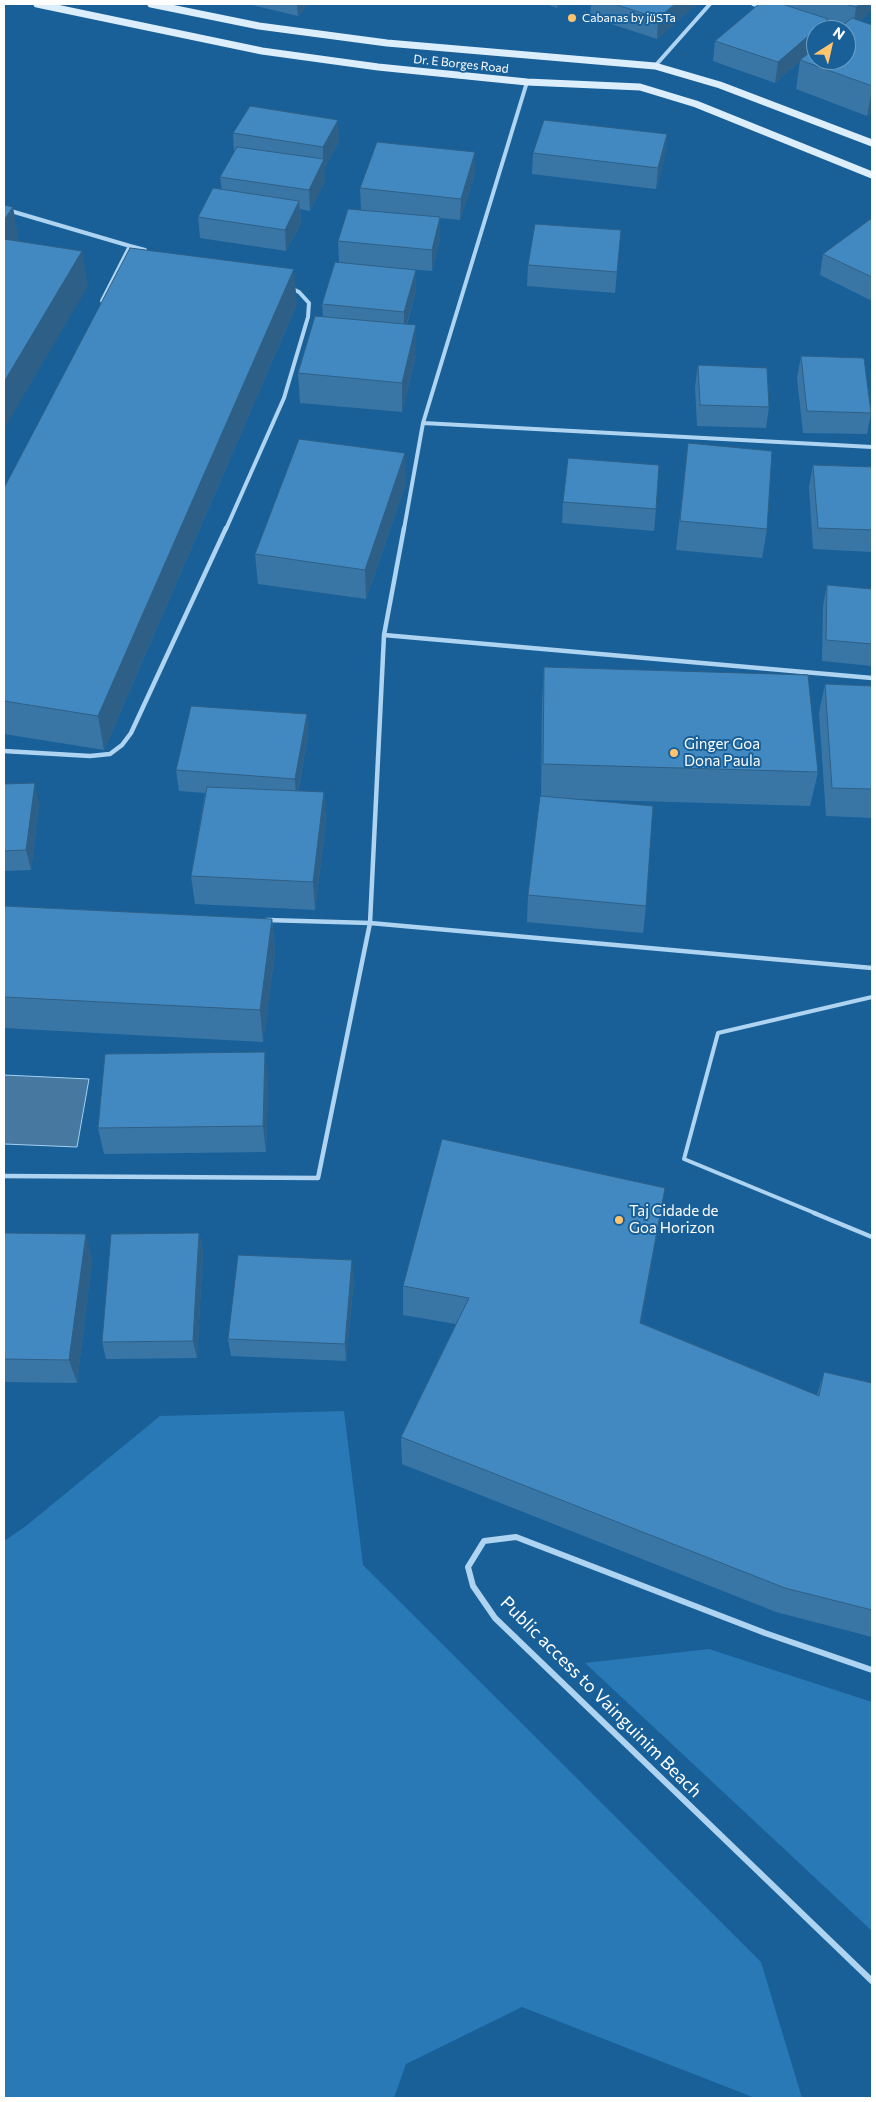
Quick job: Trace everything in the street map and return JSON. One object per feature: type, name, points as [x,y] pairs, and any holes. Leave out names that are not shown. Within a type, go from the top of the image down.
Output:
[{"type":"main road","name":"Dr. E Borges Road","points":[[36,4],[262,50],[378,67],[527,82],[640,87],[696,104],[872,175]]},
{"type":"main road","name":"Dr. E Borges Road","points":[[152,4],[259,26],[388,43],[655,66],[720,85],[872,143]]},
{"type":"street","points":[[655,66],[710,4]]},
{"type":"street","points":[[753,4],[771,10]]},
{"type":"street","points":[[4,1176],[318,1178],[370,923],[384,635],[423,423],[527,82]]},
{"type":"street","points":[[4,209],[149,251]]},
{"type":"street","points":[[99,307],[130,246]]},
{"type":"street","points":[[4,751],[90,756],[110,754],[122,745],[131,733],[255,466],[284,398],[308,317],[309,303],[299,292],[284,286]]},
{"type":"street","points":[[423,423],[872,447]]},
{"type":"street","points":[[384,635],[872,678]]},
{"type":"street","points":[[261,919],[370,923],[872,968]]},
{"type":"street","name":"Public access to Vainguinim Beach","points":[[872,1670],[766,1633],[516,1536],[484,1541],[468,1566],[473,1586],[495,1618],[872,1981]]},
{"type":"lane","points":[[872,997],[718,1033],[684,1159],[872,1237]]},
{"type":"shaded area","points":[[4,1075],[89,1079],[77,1147],[4,1144]]},
{"type":"shaded area","points":[[344,1411],[363,1565],[761,1962],[802,2098],[755,2098],[522,2007],[406,2064],[394,2098],[4,2098],[4,1541],[26,1526],[160,1416]]},
{"type":"shaded area","points":[[709,1649],[872,1702],[872,1931],[585,1663]]},
{"type":"building","points":[[614,4],[675,4],[658,18]]},
{"type":"building","points":[[759,4],[782,4],[828,19],[806,20],[806,38],[778,62],[715,41]]},
{"type":"building","points":[[845,4],[860,4],[856,7]]},
{"type":"building","points":[[852,18],[872,25],[872,86],[828,70],[856,70],[856,20],[850,20]]},
{"type":"building","points":[[806,55],[806,62],[800,60]]},
{"type":"building","points":[[250,106],[338,120],[323,147],[233,133]]},
{"type":"building","points":[[544,120],[667,134],[658,168],[533,153]]},
{"type":"building","points":[[377,142],[475,152],[461,199],[360,188]]},
{"type":"building","points":[[237,147],[324,159],[309,190],[220,177]]},
{"type":"building","points":[[213,188],[299,201],[285,230],[198,217]]},
{"type":"building","points":[[4,205],[13,207],[4,220]]},
{"type":"building","points":[[348,209],[440,217],[432,250],[338,241]]},
{"type":"building","points":[[872,218],[872,277],[823,254]]},
{"type":"building","points":[[535,224],[621,230],[617,272],[528,265]]},
{"type":"building","points":[[4,239],[82,251],[4,382]]},
{"type":"building","points":[[130,248],[294,269],[98,716],[4,701],[4,488]]},
{"type":"building","points":[[335,262],[416,270],[404,312],[322,304]]},
{"type":"building","points":[[315,316],[416,325],[402,383],[298,373]]},
{"type":"building","points":[[801,356],[864,358],[871,413],[807,411]]},
{"type":"building","points":[[698,365],[767,368],[769,407],[700,405]]},
{"type":"building","points":[[299,439],[405,453],[365,570],[255,554]]},
{"type":"building","points":[[688,443],[772,451],[767,529],[680,521]]},
{"type":"building","points":[[568,458],[659,465],[656,509],[563,502]]},
{"type":"building","points":[[813,465],[872,467],[872,530],[818,528]]},
{"type":"building","points":[[827,585],[872,589],[872,644],[826,640]]},
{"type":"building","name":"Ginger Goa Dona Paula","points":[[544,667],[808,675],[818,772],[543,764]]},
{"type":"building","points":[[825,684],[872,686],[872,789],[832,788]]},
{"type":"building","points":[[191,706],[307,714],[295,779],[176,770]]},
{"type":"building","points":[[35,783],[26,850],[4,851],[4,784]]},
{"type":"building","points":[[207,787],[324,792],[313,882],[191,876]]},
{"type":"building","points":[[540,796],[653,806],[646,906],[528,895]]},
{"type":"building","points":[[4,906],[272,919],[260,1010],[4,997]]},
{"type":"building","points":[[265,1052],[263,1126],[98,1128],[105,1054]]},
{"type":"building","points":[[442,1139],[665,1188],[640,1323],[819,1396],[824,1372],[872,1383],[872,1610],[785,1588],[401,1437],[469,1298],[403,1286]]},
{"type":"building","points":[[4,1233],[86,1234],[69,1360],[4,1359]]},
{"type":"building","points":[[199,1233],[193,1341],[102,1342],[111,1234]]},
{"type":"building","points":[[238,1255],[352,1260],[345,1344],[228,1339]]},
{"type":"place","name":"Cabanas by jüSTa","points":[[572,18]]},
{"type":"place","name":"Ginger Goa Dona Paula","points":[[674,753]]},
{"type":"place","name":"Taj Cidade de Goa Horizon","points":[[619,1220]]}]
